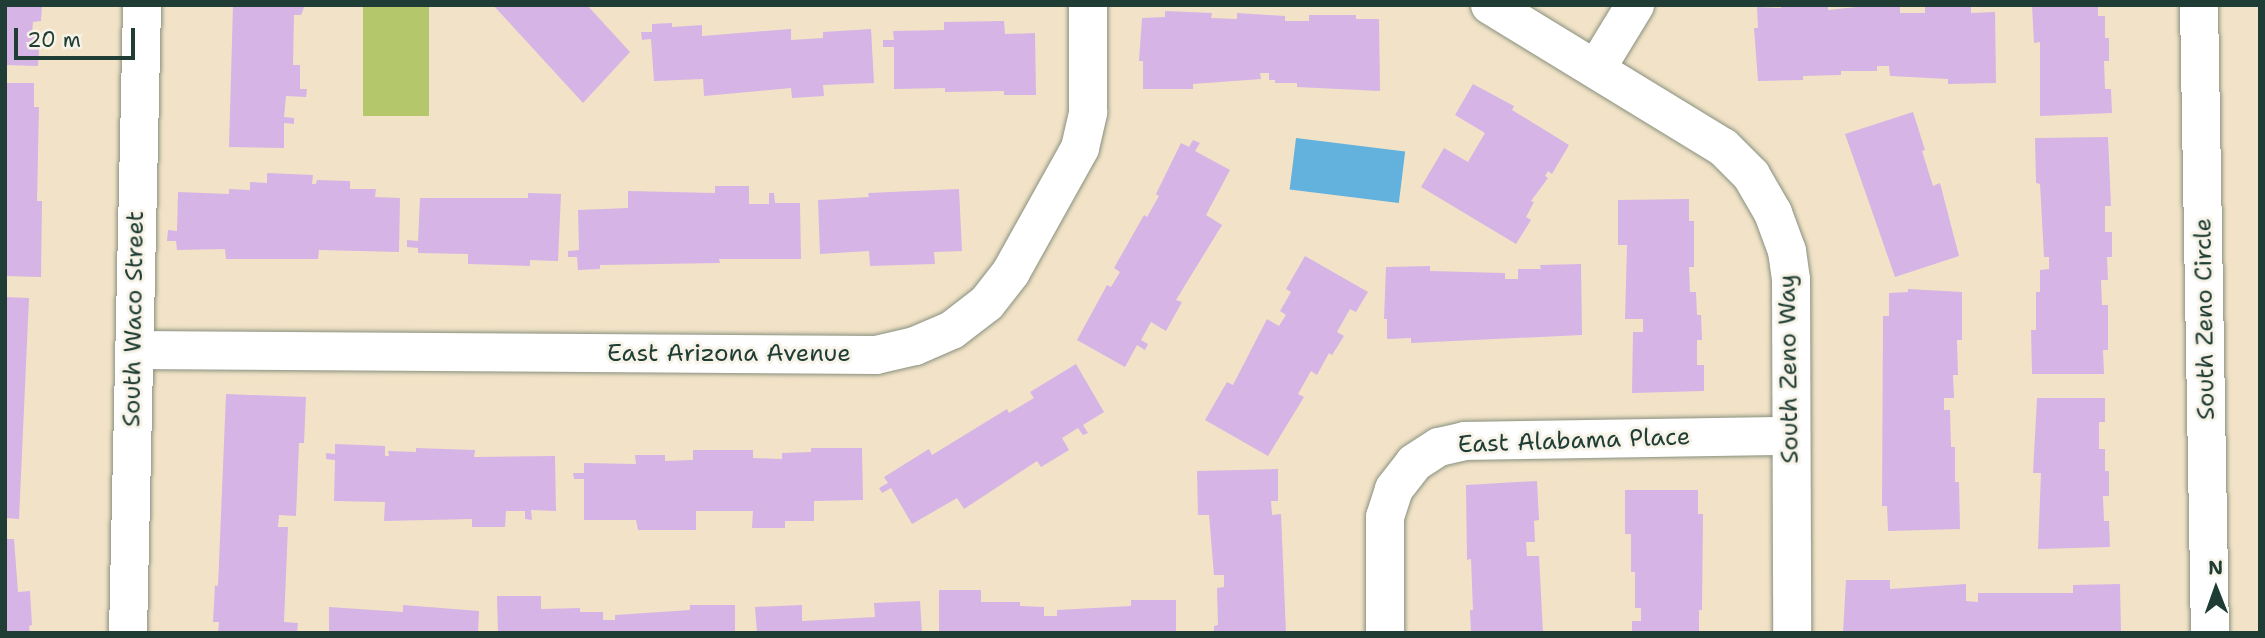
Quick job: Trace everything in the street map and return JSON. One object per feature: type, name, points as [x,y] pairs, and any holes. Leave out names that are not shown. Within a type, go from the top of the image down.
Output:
[{"type":"street","name":"South Waco Street","points":[[128,633],[142,5]]},
{"type":"street","name":"East Arizona Avenue","points":[[134,350],[876,355],[915,346],[952,330],[987,303],[1011,271],[1080,148],[1088,112],[1088,5]]},
{"type":"street","name":"South Zeno Way","points":[[1490,5],[1723,146],[1751,175],[1773,213],[1787,251],[1791,280],[1792,633]]},
{"type":"street","points":[[1596,69],[1635,5]]},
{"type":"street","name":"South Zeno Circle","points":[[2199,5],[2210,633]]},
{"type":"street","name":"East Alabama Place","points":[[1385,633],[1385,517],[1394,489],[1414,463],[1439,447],[1465,441],[1790,436]]},
{"type":"green space","points":[[363,5],[429,5],[429,116],[363,116]]},
{"type":"water","points":[[1296,138],[1405,151],[1399,203],[1290,190]]},
{"type":"building","points":[[5,5],[42,5],[41,21],[33,22],[32,35],[40,35],[38,66],[5,65]]},
{"type":"building","points":[[233,5],[305,5],[301,15],[294,15],[293,65],[300,65],[300,89],[307,89],[306,97],[286,96],[284,117],[294,118],[294,124],[284,123],[284,148],[229,147]]},
{"type":"building","points":[[493,5],[587,5],[630,52],[583,103]]},
{"type":"building","points":[[1781,5],[1828,5],[1828,10],[1877,5],[1900,7],[1900,13],[1925,13],[1925,7],[1971,5],[1971,13],[1995,12],[1996,83],[1948,84],[1948,79],[1890,76],[1889,66],[1877,66],[1877,71],[1841,71],[1841,75],[1803,76],[1803,80],[1758,81],[1754,28],[1758,28],[1757,7],[1781,8]]},
{"type":"building","points":[[2032,5],[2098,5],[2098,16],[2105,16],[2105,38],[2109,38],[2109,61],[2104,61],[2105,89],[2111,89],[2112,113],[2040,116],[2040,42],[2034,43]]},
{"type":"building","points":[[1165,11],[1212,13],[1211,18],[1237,19],[1237,13],[1285,16],[1285,21],[1309,21],[1309,15],[1356,15],[1356,19],[1379,19],[1380,91],[1297,87],[1297,83],[1275,83],[1275,80],[1269,80],[1269,73],[1260,73],[1261,79],[1193,84],[1193,89],[1143,89],[1143,61],[1139,61],[1142,18],[1165,17]]},
{"type":"building","points":[[1004,21],[1005,34],[1035,33],[1036,95],[1004,95],[1004,91],[945,92],[945,88],[894,89],[894,47],[883,47],[883,40],[894,40],[893,31],[944,30],[944,22]]},
{"type":"building","points":[[672,23],[672,27],[702,25],[702,36],[791,29],[791,40],[823,38],[823,32],[871,29],[874,83],[823,85],[824,96],[792,98],[791,88],[704,96],[703,79],[654,81],[651,39],[642,40],[641,32],[652,32],[652,24]]},
{"type":"building","points":[[5,83],[34,83],[34,107],[39,107],[37,201],[42,201],[41,277],[5,276]]},
{"type":"building","points":[[1473,84],[1514,106],[1512,110],[1569,145],[1552,174],[1548,171],[1545,176],[1548,178],[1531,201],[1534,202],[1526,217],[1531,220],[1516,244],[1421,187],[1444,148],[1468,162],[1485,133],[1455,115]]},
{"type":"building","points":[[1913,112],[1933,186],[1940,183],[1959,256],[1895,277],[1845,134]]},
{"type":"building","points":[[2108,137],[2111,206],[2105,206],[2105,232],[2112,232],[2112,257],[2107,257],[2108,280],[2101,280],[2102,305],[2108,305],[2108,350],[2103,350],[2104,374],[2032,374],[2031,330],[2036,330],[2036,292],[2040,292],[2040,270],[2049,269],[2049,257],[2044,257],[2040,184],[2036,183],[2035,138]]},
{"type":"building","points":[[1193,140],[1200,143],[1195,151],[1230,170],[1206,215],[1222,225],[1176,300],[1182,302],[1166,331],[1151,322],[1141,340],[1148,344],[1145,350],[1137,345],[1125,367],[1077,340],[1107,285],[1111,287],[1120,272],[1114,268],[1144,215],[1147,217],[1159,196],[1156,194],[1181,143],[1189,147]]},
{"type":"building","points":[[267,173],[313,175],[312,184],[316,184],[317,180],[350,181],[350,189],[376,189],[375,197],[400,198],[399,252],[319,250],[318,259],[226,259],[225,249],[177,250],[176,241],[167,241],[168,230],[177,231],[178,192],[229,194],[229,189],[250,190],[250,182],[267,183]]},
{"type":"building","points":[[715,186],[749,186],[749,204],[769,204],[769,193],[774,193],[775,203],[800,203],[801,259],[719,259],[720,263],[600,265],[600,269],[578,270],[577,257],[568,257],[568,251],[579,250],[578,210],[628,208],[628,191],[715,193]]},
{"type":"building","points":[[959,189],[962,251],[934,252],[935,264],[870,266],[869,251],[820,254],[818,200],[869,197],[868,193]]},
{"type":"building","points":[[528,193],[561,194],[558,261],[530,260],[530,266],[468,264],[468,254],[418,253],[418,248],[407,247],[407,240],[418,241],[420,198],[528,198]]},
{"type":"building","points":[[1689,199],[1689,221],[1694,221],[1694,267],[1689,267],[1690,292],[1696,292],[1697,315],[1701,315],[1702,340],[1697,340],[1697,365],[1704,365],[1704,391],[1632,393],[1633,332],[1643,332],[1643,319],[1625,319],[1627,245],[1618,245],[1618,200]]},
{"type":"building","points":[[1305,256],[1368,292],[1356,312],[1350,309],[1337,332],[1344,336],[1332,355],[1329,353],[1317,375],[1311,371],[1298,394],[1304,397],[1268,456],[1205,420],[1227,382],[1233,385],[1267,319],[1279,326],[1286,315],[1280,311],[1291,292],[1286,289]]},
{"type":"building","points":[[1581,264],[1582,335],[1411,343],[1411,338],[1387,339],[1387,319],[1384,319],[1386,267],[1430,266],[1430,271],[1505,273],[1505,279],[1518,279],[1518,269],[1541,269],[1540,265]]},
{"type":"building","points":[[1908,289],[1962,292],[1962,340],[1957,340],[1958,375],[1953,375],[1954,398],[1944,398],[1944,410],[1950,410],[1951,447],[1955,447],[1955,482],[1959,482],[1960,529],[1888,531],[1887,506],[1882,506],[1883,316],[1889,316],[1889,293],[1908,292]]},
{"type":"building","points":[[5,297],[29,298],[19,519],[5,518]]},
{"type":"building","points":[[1076,364],[1104,412],[1083,425],[1088,433],[1083,435],[1078,428],[1062,438],[1069,450],[1041,467],[1037,461],[964,509],[957,498],[912,524],[891,488],[882,493],[879,488],[888,483],[884,477],[929,449],[932,455],[1007,409],[1009,413],[1034,398],[1030,392]]},
{"type":"building","points":[[226,394],[306,397],[304,443],[299,443],[296,516],[279,515],[278,527],[288,527],[284,622],[298,623],[297,633],[218,633],[219,622],[213,622],[215,585],[218,586]]},
{"type":"building","points":[[2037,398],[2105,398],[2105,422],[2099,422],[2099,449],[2105,449],[2105,471],[2109,471],[2109,496],[2103,496],[2104,521],[2109,521],[2110,547],[2038,549],[2041,473],[2033,473]]},
{"type":"building","points":[[335,444],[385,446],[385,456],[389,456],[388,451],[416,452],[416,448],[475,450],[474,457],[555,456],[556,511],[531,510],[532,520],[525,519],[525,511],[506,511],[505,527],[472,527],[472,519],[384,521],[385,502],[334,501],[335,460],[326,459],[326,453],[335,454]]},
{"type":"building","points":[[811,448],[862,448],[863,500],[814,501],[814,521],[785,521],[785,528],[752,528],[753,511],[696,511],[696,530],[638,530],[636,520],[584,520],[584,479],[574,479],[573,473],[584,473],[584,463],[636,464],[635,455],[665,455],[665,461],[693,460],[693,450],[753,450],[753,458],[782,459],[782,453],[811,452]]},
{"type":"building","points":[[1278,469],[1278,501],[1271,501],[1272,515],[1281,514],[1286,633],[1214,633],[1214,626],[1218,625],[1217,588],[1224,587],[1224,575],[1214,575],[1209,515],[1198,515],[1197,471]]},
{"type":"building","points":[[1537,481],[1539,520],[1534,521],[1535,542],[1526,542],[1527,556],[1539,556],[1543,633],[1471,633],[1470,610],[1473,610],[1471,559],[1467,560],[1466,485]]},
{"type":"building","points":[[1625,490],[1698,490],[1698,514],[1703,514],[1702,610],[1699,610],[1699,632],[1632,633],[1632,621],[1641,621],[1641,608],[1635,608],[1631,534],[1625,534]]},
{"type":"building","points":[[5,539],[14,539],[18,592],[30,591],[30,633],[5,633]]},
{"type":"building","points":[[1846,580],[1890,580],[1890,589],[1966,584],[1966,601],[1978,602],[1978,593],[2073,593],[2073,585],[2120,584],[2121,633],[1843,633]]},
{"type":"building","points":[[939,590],[981,590],[981,602],[1020,602],[1020,606],[1044,607],[1044,616],[1057,616],[1057,610],[1131,606],[1131,600],[1176,600],[1176,633],[939,633]]},
{"type":"building","points":[[497,596],[541,596],[541,609],[580,608],[580,612],[603,612],[603,620],[615,620],[615,615],[690,610],[690,605],[735,605],[735,633],[498,633]]},
{"type":"building","points":[[920,601],[922,633],[757,633],[755,607],[802,605],[802,621],[875,617],[874,603]]},
{"type":"building","points":[[403,605],[479,611],[478,633],[329,633],[329,607],[403,612]]}]
